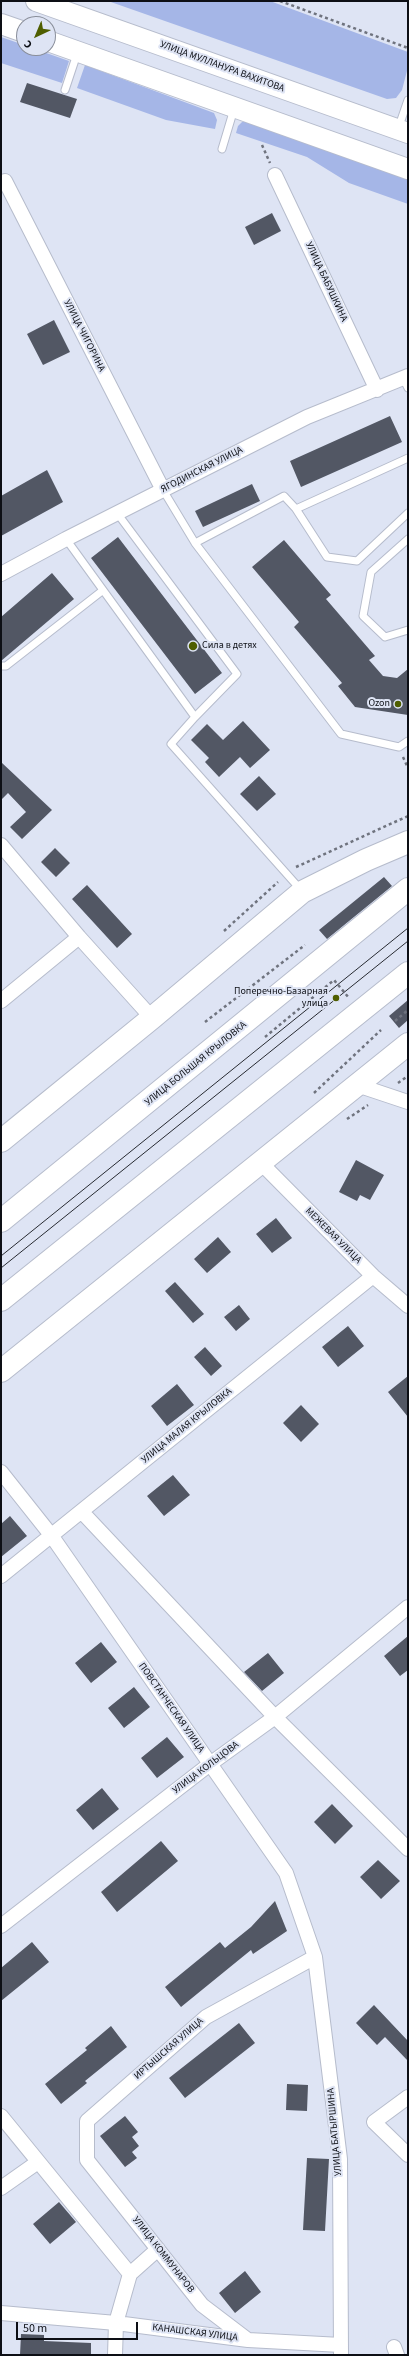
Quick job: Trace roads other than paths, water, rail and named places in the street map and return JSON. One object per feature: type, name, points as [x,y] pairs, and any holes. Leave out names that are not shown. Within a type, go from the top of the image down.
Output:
[{"type":"main road","name":"УЛИЦА МУЛЛАНУРА ВАХИТОВА","points":[[36,1],[403,131]]},
{"type":"main road","points":[[1,24],[16,29]]},
{"type":"main road","points":[[56,44],[408,169]]},
{"type":"main road","points":[[1,1141],[152,1018],[302,892],[366,860],[408,842]]},
{"type":"main road","name":"УЛИЦА БОЛЬШАЯ КРЫЛОВКА","points":[[1,1221],[408,889]]},
{"type":"main road","points":[[1,1300],[408,973]]},
{"type":"main road","points":[[1,1371],[408,1044]]},
{"type":"street","name":"УЛИЦА БАБУШКИНА","points":[[275,175],[377,390]]},
{"type":"street","name":"УЛИЦА ЧИГОРИНА","points":[[5,181],[163,490]]},
{"type":"street","name":"ЯГОДИНСКАЯ УЛИЦА","points":[[2,572],[66,538],[308,417],[377,390],[406,381]]},
{"type":"street","points":[[1,845],[79,937],[152,1018]]},
{"type":"street","points":[[1,1001],[79,937]]},
{"type":"street","points":[[357,1085],[408,1102]]},
{"type":"street","name":"МЕЖЕВАЯ УЛИЦА","points":[[261,1163],[373,1276],[408,1306]]},
{"type":"street","name":"УЛИЦА МАЛАЯ КРЫЛОВКА","points":[[1,1576],[373,1276]]},
{"type":"street","name":"ПОВСТАНЧЕСКАЯ УЛИЦА","points":[[1,1472],[51,1536],[286,1873],[315,1957]]},
{"type":"street","points":[[82,1512],[275,1717],[408,1849]]},
{"type":"street","name":"УЛИЦА КОЛЬЦОВА","points":[[1,1926],[210,1764],[275,1717],[408,1607]]},
{"type":"street","name":"ИРТЫШСКАЯ УЛИЦА","points":[[87,2160],[87,2121],[206,2017],[315,1957]]},
{"type":"street","name":"УЛИЦА БАТЫРШИНА","points":[[315,1957],[340,2159],[341,2350]]},
{"type":"street","points":[[408,2097],[374,2122],[408,2155]]},
{"type":"street","points":[[1,2116],[130,2274]]},
{"type":"street","name":"УЛИЦА КОММУНАРОВ","points":[[87,2160],[202,2305],[248,2340]]},
{"type":"street","points":[[1,2188],[38,2162]]},
{"type":"street","points":[[115,2355],[116,2323],[130,2274],[158,2249]]},
{"type":"street","name":"КАНАШСКАЯ УЛИЦА","points":[[1,2313],[116,2323],[341,2350]]},
{"type":"lane","points":[[65,90],[78,52]]},
{"type":"lane","points":[[403,131],[408,100]]},
{"type":"lane","points":[[222,149],[234,107]]},
{"type":"lane","points":[[296,509],[408,458]]},
{"type":"lane","points":[[163,490],[196,543],[341,734],[399,747],[408,741]]},
{"type":"lane","points":[[196,543],[284,496],[296,509],[327,558],[357,561],[408,513]]},
{"type":"lane","points":[[117,513],[237,674],[171,744],[230,812],[288,874],[302,892]]},
{"type":"lane","points":[[66,538],[102,591],[195,718]]},
{"type":"lane","points":[[408,539],[371,572],[363,616],[385,637],[408,630]]},
{"type":"lane","points":[[1,666],[6,666],[102,591]]},
{"type":"tram line","points":[[1,1256],[408,928]]},
{"type":"tram line","points":[[1,1268],[408,941]]},
{"type":"place","name":"Сила в детях","points":[[193,646]]},
{"type":"place","name":"Ozon","points":[[398,704]]},
{"type":"place","name":"Поперечно-Базарная улица","points":[[336,998]]}]
